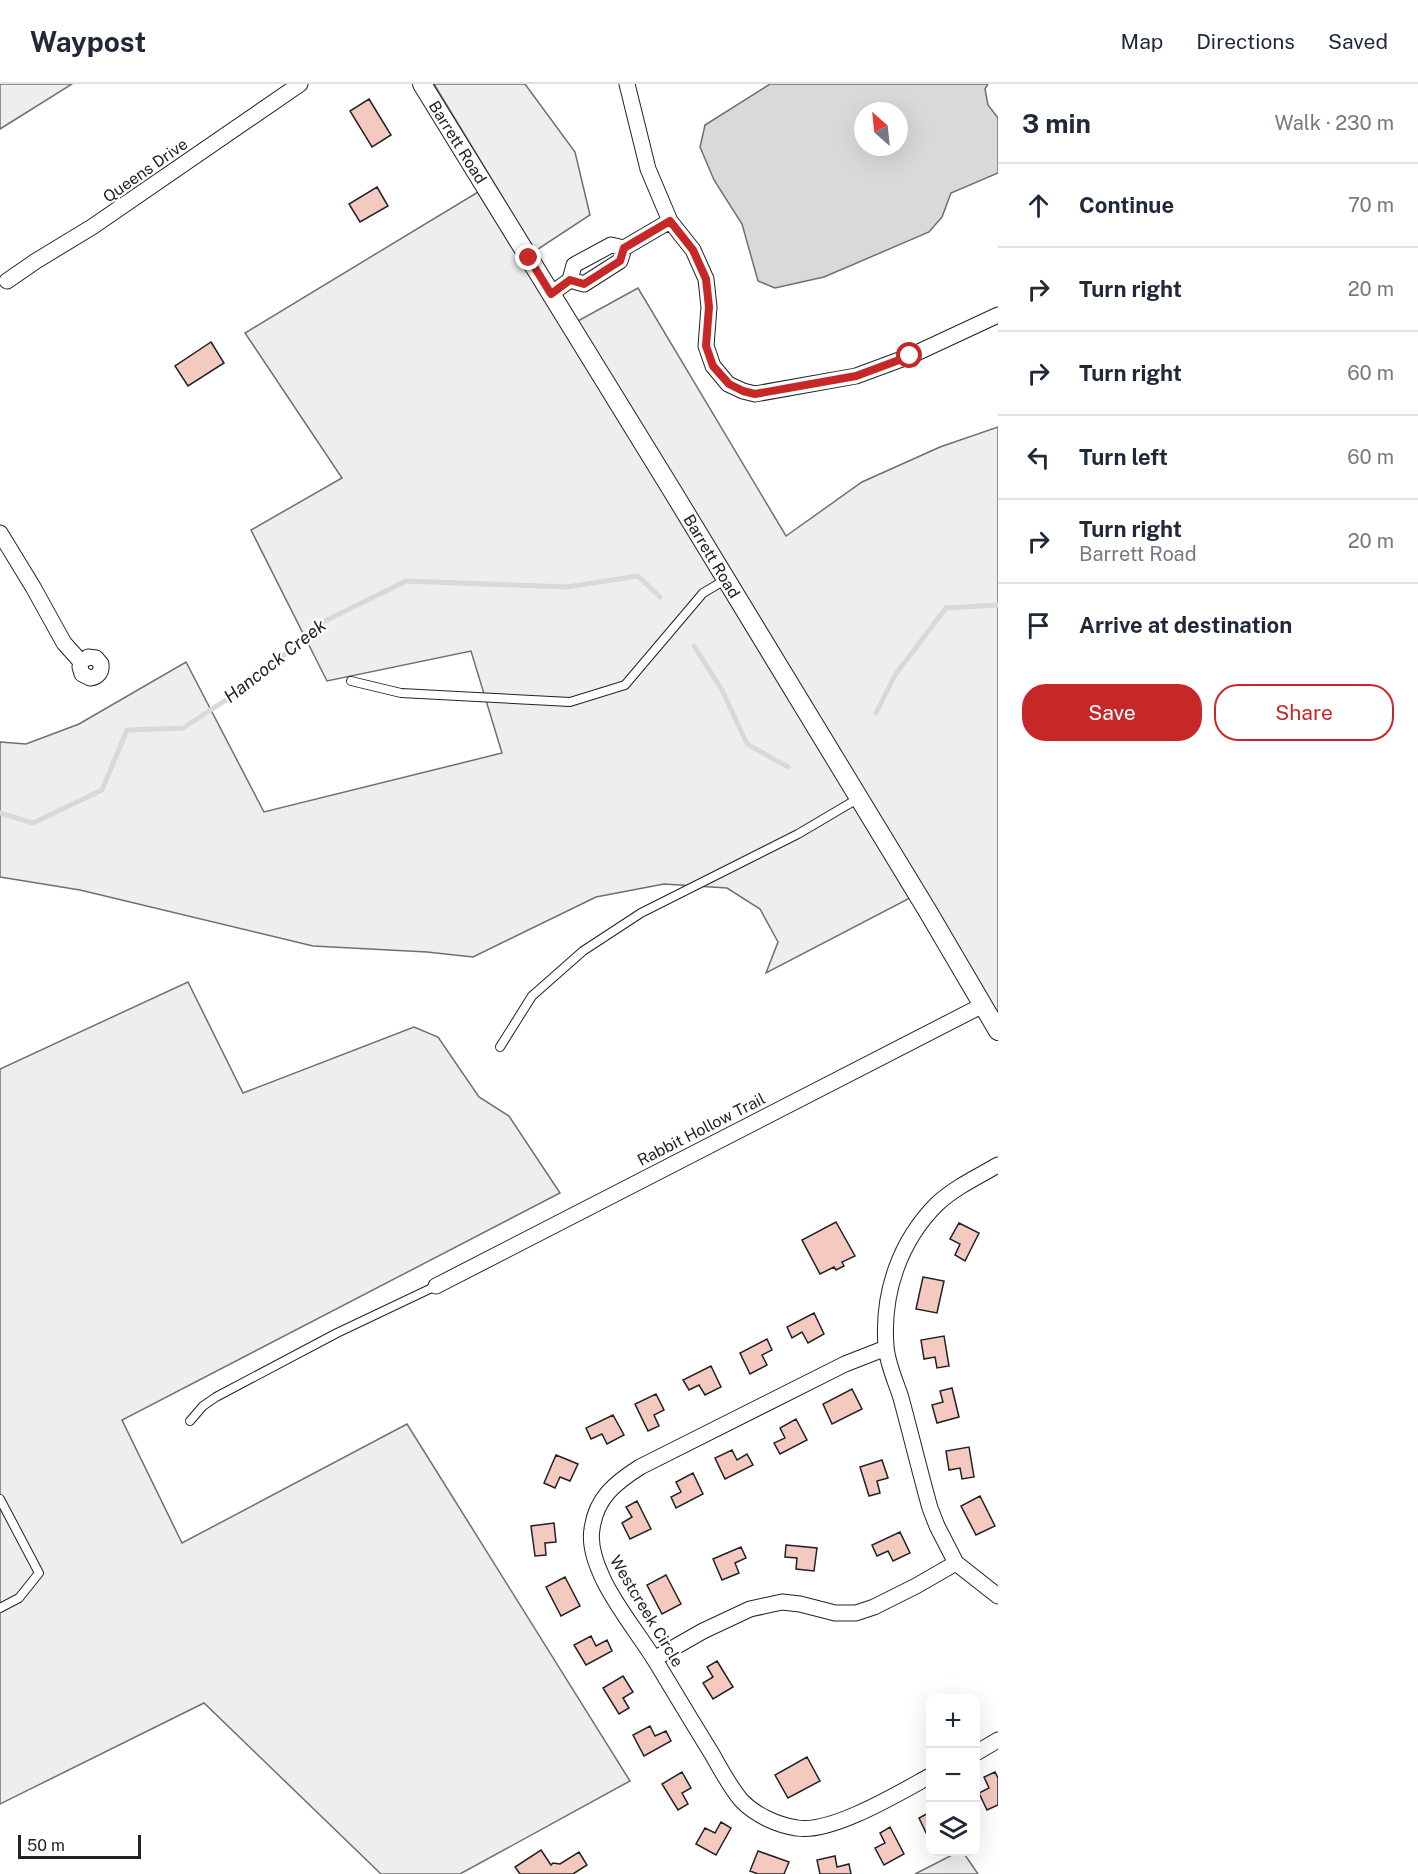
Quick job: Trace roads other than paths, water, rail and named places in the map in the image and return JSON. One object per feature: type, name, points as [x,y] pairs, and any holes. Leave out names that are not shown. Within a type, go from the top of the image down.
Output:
[{"type":"street","name":"Queens Drive","points":[[8,281],[36,261],[93,227],[300,84]]},
{"type":"street","name":"Barrett Road","points":[[422,84],[726,579],[998,1031]]},
{"type":"street","points":[[627,84],[648,169],[670,221],[693,250],[706,279],[709,307],[706,346],[713,366],[729,384],[755,394],[856,376],[910,356],[998,315]]},
{"type":"street","points":[[551,294],[570,280],[584,284],[620,261],[624,248],[670,221]]},
{"type":"street","points":[[0,532],[64,643],[81,662]]},
{"type":"street","name":"Rabbit Hollow Trail","points":[[436,1286],[983,1005]]},
{"type":"street","points":[[998,1166],[953,1191],[937,1204],[914,1231],[901,1254],[892,1281],[887,1305],[886,1348],[937,1526],[956,1563],[998,1596]]},
{"type":"street","name":"Westcreek Circle","points":[[886,1348],[845,1364],[640,1467],[617,1482],[597,1507],[591,1531],[594,1557],[605,1583],[741,1800],[754,1812],[781,1825],[800,1829],[825,1827],[926,1778]]},
{"type":"street","points":[[654,1659],[750,1609],[782,1602],[835,1613],[856,1614],[916,1586],[956,1563]]},
{"type":"street","points":[[980,1750],[998,1740]]},
{"type":"lane","points":[[351,681],[401,693],[570,702],[625,685],[703,593],[726,579]]},
{"type":"lane","points":[[500,1047],[532,996],[583,951],[641,914],[798,834],[859,798]]},
{"type":"lane","points":[[190,1421],[203,1406],[216,1397],[436,1286]]},
{"type":"lane","points":[[0,1499],[4,1515],[39,1573],[19,1598],[0,1608]]},
{"type":"waterway","name":"Hancock Creek","points":[[0,813],[33,823],[102,790],[127,730],[183,728],[249,685],[321,623],[406,581],[567,587],[638,576],[660,597]]},
{"type":"waterway","name":"Hancock Creek","points":[[876,713],[895,675],[946,608],[998,605]]},
{"type":"waterway","name":"Hancock Creek","points":[[694,646],[722,690],[747,744],[788,767]]}]
